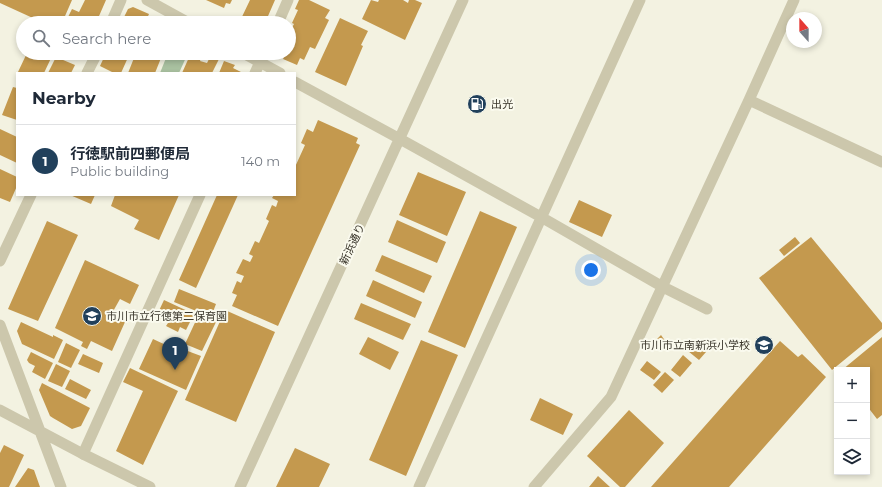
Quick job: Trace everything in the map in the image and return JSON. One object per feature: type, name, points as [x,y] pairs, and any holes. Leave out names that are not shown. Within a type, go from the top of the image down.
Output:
[{"type":"street","points":[[113,16],[121,0]]},
{"type":"street","points":[[147,0],[176,16]]},
{"type":"street","points":[[281,16],[288,0]]},
{"type":"street","name":"新浜通り","points":[[240,487],[463,0]]},
{"type":"street","points":[[419,487],[640,0]]},
{"type":"street","points":[[534,487],[611,397],[664,287],[794,0]]},
{"type":"street","points":[[88,72],[94,60]]},
{"type":"street","points":[[255,72],[261,60]]},
{"type":"street","points":[[264,60],[279,72]]},
{"type":"street","points":[[296,83],[541,217],[664,287],[707,309]]},
{"type":"street","points":[[749,100],[882,161]]},
{"type":"street","points":[[0,261],[31,196]]},
{"type":"street","points":[[83,454],[200,196]]},
{"type":"street","points":[[0,325],[61,487]]},
{"type":"street","points":[[0,410],[40,432],[150,487]]},
{"type":"green space","points":[[165,60],[185,60],[179,72],[160,72]]},
{"type":"building","points":[[0,0],[72,0],[65,16],[28,16],[0,3]]},
{"type":"building","points":[[85,0],[106,0],[99,16],[68,16],[72,9],[79,12]]},
{"type":"building","points":[[206,0],[232,0],[230,4],[226,3],[224,8]]},
{"type":"building","points":[[250,0],[275,0],[268,16],[242,16]]},
{"type":"building","points":[[299,0],[309,0],[330,10],[325,18],[329,20],[315,49],[310,47],[304,60],[300,58],[297,65],[285,60],[296,60],[295,16],[298,10],[295,9]]},
{"type":"building","points":[[371,0],[378,2],[379,0],[403,0],[408,3],[409,0],[415,0],[422,3],[405,40],[362,19]]},
{"type":"building","points":[[133,7],[149,14],[148,16],[124,16],[128,9]]},
{"type":"building","points":[[340,18],[368,31],[361,45],[363,46],[346,86],[315,72]]},
{"type":"building","points":[[24,60],[50,60],[44,72],[18,72]]},
{"type":"building","points":[[54,60],[63,60],[75,65],[72,72],[48,72]]},
{"type":"building","points":[[103,60],[127,60],[121,72],[112,72],[100,66]]},
{"type":"building","points":[[133,60],[160,60],[155,72],[128,72]]},
{"type":"building","points":[[188,60],[200,60],[207,63],[208,60],[218,60],[212,72],[182,72]]},
{"type":"building","points":[[224,61],[235,65],[233,68],[241,72],[219,72]]},
{"type":"building","points":[[13,87],[16,88],[16,120],[2,115]]},
{"type":"building","points":[[318,120],[358,138],[356,143],[360,145],[278,326],[232,306],[237,295],[232,293],[237,281],[241,283],[244,276],[236,273],[243,259],[250,262],[253,256],[249,254],[255,241],[259,243],[269,221],[266,219],[272,205],[276,207],[278,201],[272,198],[273,196],[296,196],[296,165],[305,145],[301,143],[307,129],[313,132]]},
{"type":"building","points":[[0,129],[16,137],[16,163],[0,155]]},
{"type":"building","points":[[0,169],[16,177],[16,188],[10,202],[0,198]]},
{"type":"building","points":[[418,172],[466,192],[447,236],[399,215]]},
{"type":"building","points":[[72,196],[95,196],[91,204]]},
{"type":"building","points":[[115,196],[179,196],[159,240],[134,229],[139,220],[111,206]]},
{"type":"building","points":[[217,196],[238,196],[196,288],[179,280]]},
{"type":"building","points":[[579,200],[612,215],[602,237],[569,222]]},
{"type":"building","points":[[480,211],[517,227],[465,348],[428,332]]},
{"type":"building","points":[[397,220],[446,242],[437,263],[388,242]]},
{"type":"building","points":[[47,221],[78,235],[38,321],[8,309]]},
{"type":"building","points":[[795,237],[800,243],[784,256],[779,250]]},
{"type":"building","points":[[811,237],[882,323],[882,329],[832,370],[759,278]]},
{"type":"building","points":[[382,255],[432,276],[424,293],[375,271]]},
{"type":"building","points":[[85,260],[139,285],[130,304],[120,299],[111,315],[125,322],[112,351],[91,341],[87,349],[81,346],[83,342],[55,328]]},
{"type":"building","points":[[373,280],[422,302],[415,318],[366,296]]},
{"type":"building","points":[[179,289],[216,304],[211,317],[174,302]]},
{"type":"building","points":[[164,300],[194,314],[186,330],[180,327],[178,332],[166,326],[168,323],[156,317]]},
{"type":"building","points":[[361,303],[411,324],[403,340],[354,319]]},
{"type":"building","points":[[225,310],[275,332],[236,422],[185,400]]},
{"type":"building","points":[[199,314],[216,322],[202,351],[185,344]]},
{"type":"building","points":[[21,322],[63,340],[54,359],[22,344],[17,331]]},
{"type":"building","points":[[661,335],[666,342],[661,347],[655,341]]},
{"type":"building","points":[[368,337],[399,352],[390,370],[359,354]]},
{"type":"building","points":[[882,337],[882,415],[877,419],[870,410],[870,367],[846,367]]},
{"type":"building","points":[[153,339],[183,353],[185,350],[201,356],[186,390],[139,369]]},
{"type":"building","points":[[690,339],[706,352],[699,360],[683,347]]},
{"type":"building","points":[[421,340],[458,355],[406,476],[369,460]]},
{"type":"building","points":[[780,341],[798,357],[802,354],[826,377],[729,487],[651,487]]},
{"type":"building","points":[[66,343],[80,350],[71,368],[58,362]]},
{"type":"building","points":[[31,352],[53,363],[45,379],[32,372],[35,366],[27,360]]},
{"type":"building","points":[[83,354],[103,363],[99,373],[78,364]]},
{"type":"building","points":[[683,355],[692,363],[680,377],[671,370]]},
{"type":"building","points":[[647,361],[661,372],[654,380],[640,370]]},
{"type":"building","points":[[56,364],[70,371],[62,387],[48,381]]},
{"type":"building","points":[[130,368],[178,391],[143,465],[116,451],[143,391],[123,382]]},
{"type":"building","points":[[665,372],[674,380],[662,393],[653,385]]},
{"type":"building","points":[[70,379],[91,390],[86,399],[65,389]]},
{"type":"building","points":[[42,383],[90,408],[81,426],[72,429],[50,416],[39,390]]},
{"type":"building","points":[[540,398],[573,414],[563,435],[530,420]]},
{"type":"building","points":[[629,410],[664,443],[625,487],[620,487],[587,456]]},
{"type":"building","points":[[4,445],[24,455],[9,487],[0,487],[0,453]]},
{"type":"building","points":[[295,448],[330,464],[319,487],[276,487]]},
{"type":"building","points":[[28,468],[34,470],[40,487],[15,487]]},
{"type":"building","points":[[598,476],[610,487],[589,487]]},
{"type":"place","name":"出光","points":[[477,104]]},
{"type":"place","name":"市川市立行徳第二保育園","points":[[92,316]]},
{"type":"place","name":"市川市立南新浜小学校","points":[[764,345]]},
{"type":"place","name":"行徳駅前四郵便局","points":[[175,370]]}]
